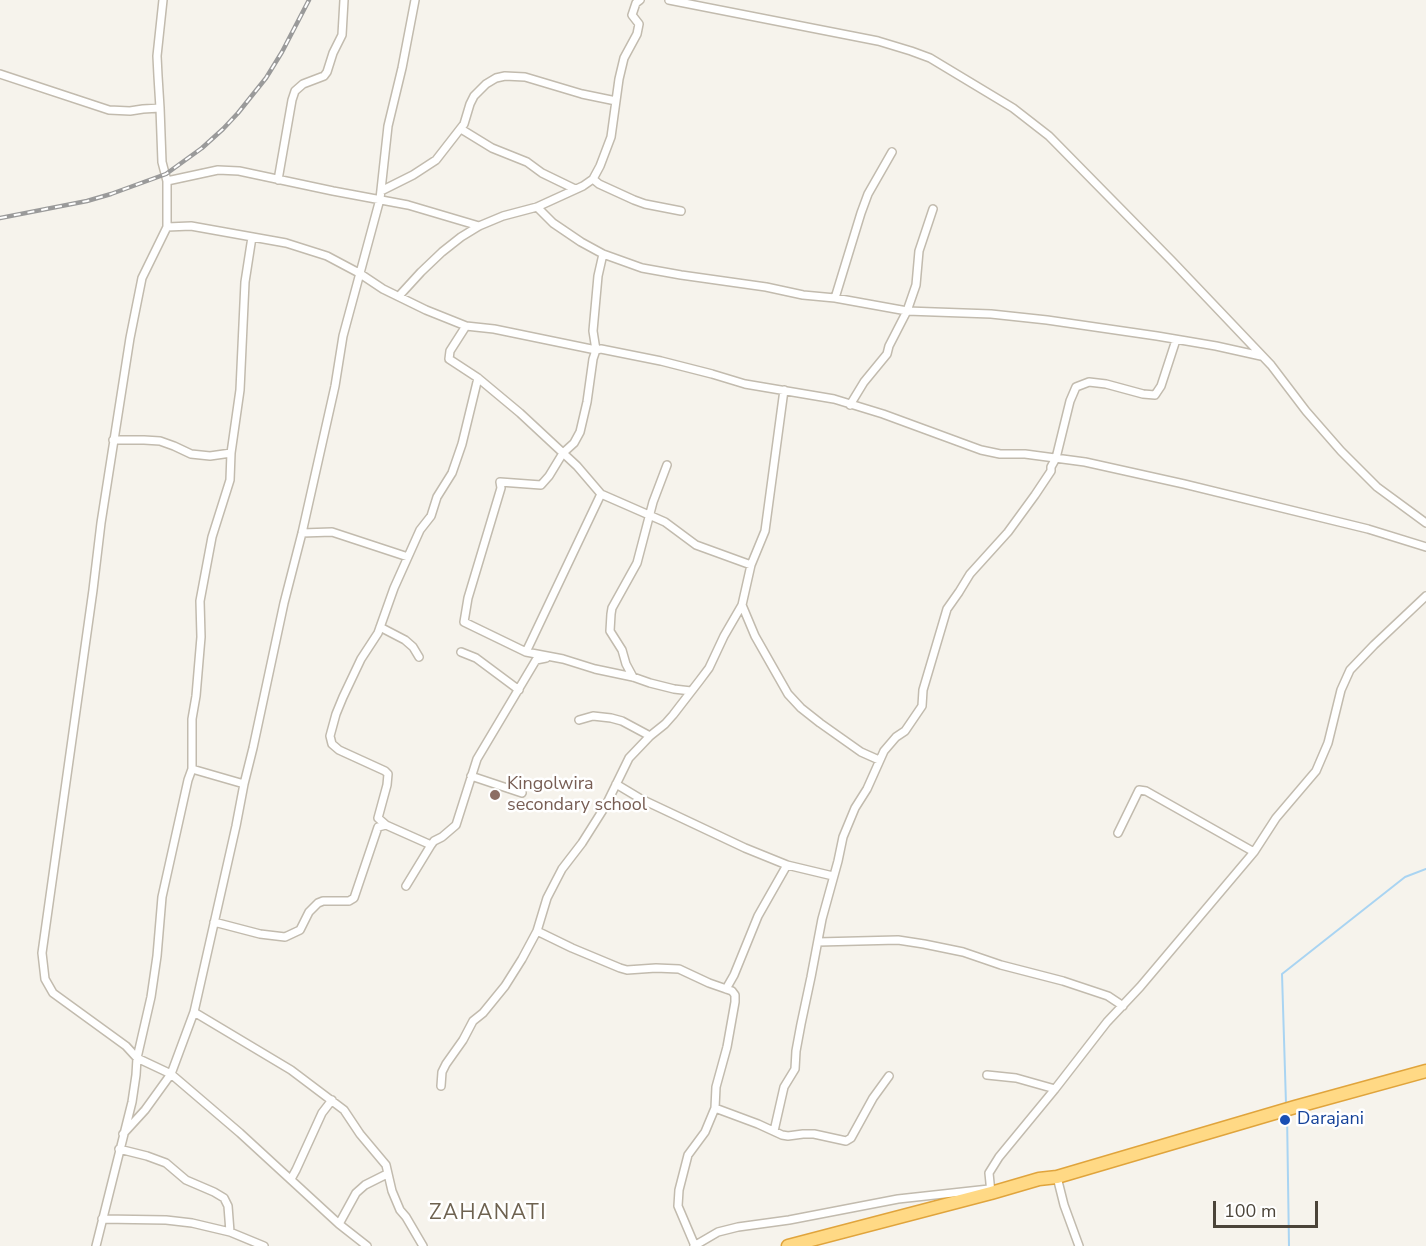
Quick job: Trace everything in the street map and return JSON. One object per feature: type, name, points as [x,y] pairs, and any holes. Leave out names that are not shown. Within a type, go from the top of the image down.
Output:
[{"type":"highway","points":[[788,1246],[990,1191],[1057,1177],[1426,1071]]},
{"type":"street","points":[[163,0],[158,56],[167,227],[142,278],[113,440],[42,959],[45,979],[53,993],[126,1046],[137,1058],[171,1074],[240,1133],[339,1224],[367,1246]]},
{"type":"street","points":[[278,180],[292,100],[296,91],[303,84],[324,76],[327,72],[342,35],[344,0]]},
{"type":"street","points":[[123,1134],[145,1110],[171,1074],[194,1012],[284,603],[335,387],[343,336],[380,199],[388,126],[402,68],[414,0]]},
{"type":"street","points":[[399,296],[442,252],[479,226],[503,216],[537,207],[593,179],[611,137],[624,58],[637,34],[639,24],[632,15],[636,3],[640,0]]},
{"type":"street","points":[[669,0],[878,41],[930,58],[1013,108],[1049,136],[1172,261],[1270,365],[1341,451],[1377,487],[1426,523]]},
{"type":"street","points":[[0,74],[109,110],[130,111],[160,108]]},
{"type":"street","points":[[381,191],[436,160],[464,124],[474,96],[486,84],[505,76],[525,77],[582,94],[616,101]]},
{"type":"street","points":[[461,129],[492,148],[527,162],[575,189]]},
{"type":"street","points":[[836,298],[868,194],[892,152]]},
{"type":"street","points":[[166,181],[218,171],[239,171],[380,199],[479,226]]},
{"type":"street","points":[[593,179],[634,200],[681,212]]},
{"type":"street","points":[[537,207],[553,223],[581,242],[603,254],[642,268],[908,311],[999,315],[1047,320],[1216,346],[1261,356]]},
{"type":"street","points":[[850,405],[864,382],[887,354],[908,311],[916,285],[919,250],[933,209]]},
{"type":"street","points":[[167,227],[191,226],[286,243],[327,256],[426,310],[466,326],[596,350],[601,349],[661,361],[745,384],[834,399],[883,414],[981,450],[1085,462],[1368,529],[1426,547]]},
{"type":"street","points":[[96,1246],[134,1090],[137,1058],[152,997],[162,897],[192,769],[192,719],[201,637],[200,601],[212,537],[230,480],[231,453],[240,390],[245,282],[252,237]]},
{"type":"street","points":[[603,254],[598,276],[593,331],[596,350],[580,432],[541,485],[500,482],[501,489],[465,614],[465,624],[526,652],[563,659],[674,690],[691,691]]},
{"type":"street","points":[[466,326],[450,351],[449,359],[478,378],[520,413],[578,466],[601,494],[665,522],[696,545],[751,565]]},
{"type":"street","points":[[774,1131],[784,1087],[795,1069],[796,1051],[822,919],[847,827],[884,751],[904,731],[922,706],[923,690],[946,609],[970,574],[1008,532],[1050,471],[1056,458],[1070,401],[1076,387],[1089,381],[1155,395],[1161,386],[1176,340]]},
{"type":"street","points":[[430,845],[386,825],[378,818],[388,773],[339,750],[332,744],[330,736],[343,697],[361,659],[378,633],[394,588],[420,530],[431,516],[437,497],[452,473],[462,444],[478,378]]},
{"type":"street","points":[[441,1086],[442,1072],[463,1041],[473,1021],[483,1013],[505,986],[522,959],[537,931],[547,898],[562,869],[606,805],[629,758],[673,715],[709,668],[742,605],[751,565],[765,531],[784,390]]},
{"type":"street","points":[[113,440],[160,441],[190,454],[210,456],[231,453]]},
{"type":"street","points":[[633,677],[622,650],[610,631],[610,619],[612,608],[637,563],[667,465]]},
{"type":"street","points":[[526,652],[601,494]]},
{"type":"street","points":[[302,533],[332,532],[408,557]]},
{"type":"street","points":[[537,931],[620,968],[627,970],[679,969],[735,994],[727,1047],[716,1087],[715,1108],[705,1132],[688,1155],[679,1190],[678,1206],[694,1246],[718,1232],[738,1227],[789,1220],[897,1199],[990,1191],[989,1173],[993,1165],[1107,1022],[1254,852],[1276,818],[1316,771],[1328,743],[1341,690],[1350,670],[1426,596]]},
{"type":"street","points":[[742,605],[755,636],[788,694],[801,708],[827,728],[861,752],[879,760]]},
{"type":"street","points":[[380,627],[413,646],[419,657]]},
{"type":"street","points":[[461,652],[476,658],[519,690]]},
{"type":"street","points":[[406,886],[430,845],[456,825],[477,759],[536,660],[548,657]]},
{"type":"street","points":[[579,720],[593,716],[611,718],[622,721],[650,736]]},
{"type":"street","points":[[192,769],[244,784]]},
{"type":"street","points":[[471,776],[522,793]]},
{"type":"street","points":[[616,784],[641,799],[745,848],[787,865],[833,876]]},
{"type":"street","points":[[1118,833],[1139,790],[1146,791],[1254,852]]},
{"type":"street","points":[[214,922],[260,934],[285,937],[300,930],[309,912],[318,903],[354,898],[378,827],[386,825]]},
{"type":"street","points":[[726,989],[758,916],[787,865]]},
{"type":"street","points":[[818,942],[898,940],[963,952],[1108,996],[1123,1006]]},
{"type":"street","points":[[194,1012],[291,1070],[344,1110],[360,1134],[386,1165],[400,1210],[423,1246]]},
{"type":"street","points":[[987,1074],[1016,1078],[1055,1089]]},
{"type":"street","points":[[715,1108],[788,1136],[814,1134],[843,1141],[851,1138],[873,1098],[889,1076]]},
{"type":"street","points":[[291,1179],[322,1113],[332,1100]]},
{"type":"street","points":[[119,1149],[166,1163],[186,1180],[224,1198],[228,1206],[230,1232]]},
{"type":"street","points":[[339,1224],[356,1193],[365,1185],[387,1174]]},
{"type":"street","points":[[1057,1177],[1064,1205],[1079,1246]]},
{"type":"street","points":[[102,1219],[166,1220],[192,1223],[230,1232],[264,1246]]},
{"type":"waterway","points":[[1286,1104],[1282,974],[1405,877],[1426,869]]},
{"type":"waterway","points":[[1287,1113],[1289,1246]]},
{"type":"railway","points":[[0,218],[87,201],[166,174],[202,148],[238,113],[266,78],[309,0]]},
{"type":"place","name":"Kingolwira secondary school","points":[[495,795]]},
{"type":"place","name":"Darajani","points":[[1285,1120]]},
{"type":"district","name":"ZAHANATI","points":[[488,1214]]}]
